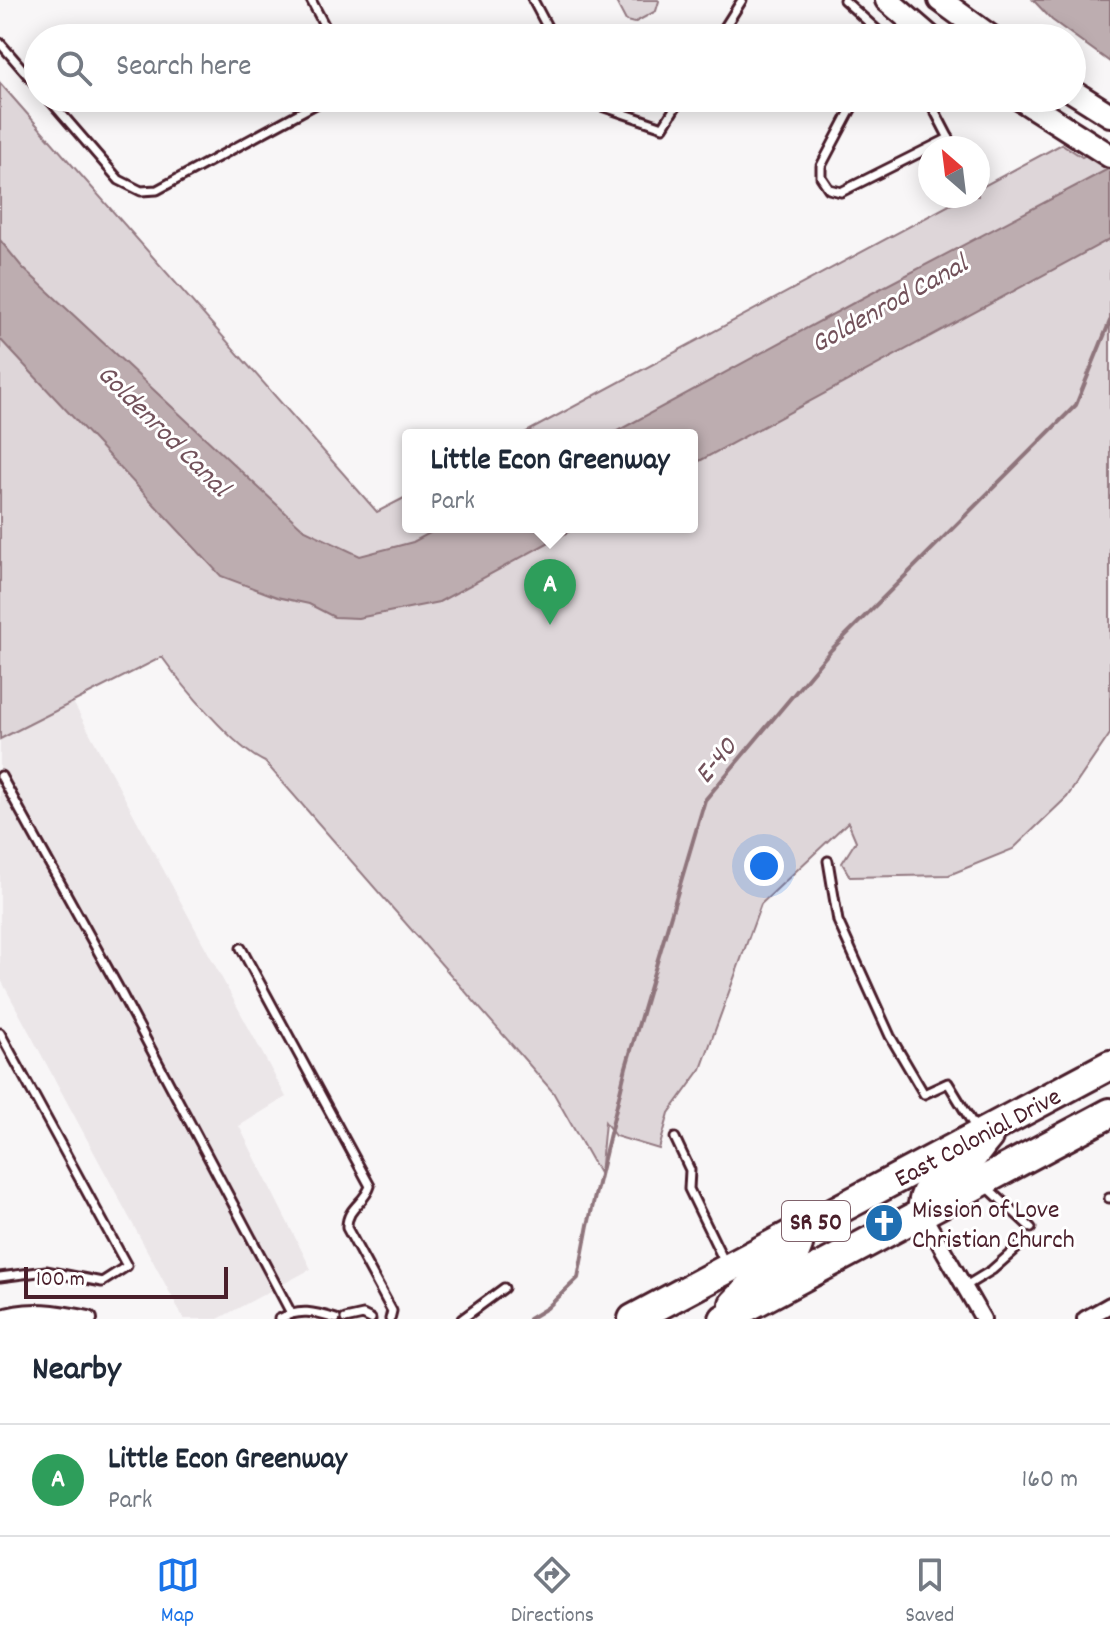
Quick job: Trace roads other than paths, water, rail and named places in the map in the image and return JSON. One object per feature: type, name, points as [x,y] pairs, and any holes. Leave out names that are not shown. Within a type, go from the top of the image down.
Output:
[{"type":"highway","name":"East Colonial Drive","points":[[633,1319],[1110,1065]]},
{"type":"highway","name":"East Colonial Drive","points":[[722,1319],[980,1182],[1107,1121]]},
{"type":"highway","points":[[922,1213],[923,1196],[930,1185],[963,1167],[989,1130]]},
{"type":"highway","points":[[722,1319],[764,1273],[795,1253],[800,1243],[798,1231]]},
{"type":"street","points":[[887,0],[915,24]]},
{"type":"street","points":[[940,0],[973,24]]},
{"type":"street","points":[[1086,100],[1110,115]]},
{"type":"street","points":[[1041,112],[1104,152]]},
{"type":"street","points":[[922,1213],[983,1319]]},
{"type":"street","points":[[1085,1319],[1110,1305]]},
{"type":"street","points":[[0,1318],[15,1312],[60,1313],[89,1319]]},
{"type":"lane","points":[[311,0],[324,24]]},
{"type":"lane","points":[[533,0],[546,24]]},
{"type":"lane","points":[[727,24],[742,0]]},
{"type":"lane","points":[[844,0],[871,24]]},
{"type":"lane","points":[[0,43],[24,71]]},
{"type":"lane","points":[[60,112],[119,180],[141,191],[157,190],[301,112]]},
{"type":"lane","points":[[619,112],[663,127],[672,112]]},
{"type":"lane","points":[[850,112],[821,166],[821,177],[829,189],[841,192],[918,154]]},
{"type":"lane","points":[[935,112],[948,136]]},
{"type":"lane","points":[[1,776],[127,1003],[291,1313]]},
{"type":"lane","points":[[828,861],[838,921],[890,1036],[924,1094],[948,1083],[989,1130]]},
{"type":"lane","points":[[241,948],[370,1186],[346,1218],[347,1228],[392,1311],[390,1319]]},
{"type":"lane","points":[[0,1033],[127,1266],[102,1282],[46,1271],[0,1277]]},
{"type":"lane","points":[[675,1138],[690,1170],[689,1189],[728,1268]]},
{"type":"lane","points":[[980,1182],[1031,1228]]},
{"type":"lane","points":[[964,1287],[992,1270],[1025,1241]]},
{"type":"lane","points":[[462,1319],[504,1288]]},
{"type":"lane","points":[[279,1319],[306,1310],[336,1319]]},
{"type":"lane","points":[[345,1319],[363,1315],[371,1319]]},
{"type":"water","points":[[1033,0],[1110,0],[1110,62],[1086,45],[1086,24],[1058,24]]},
{"type":"water","name":"Goldenrod Canal","points":[[1110,168],[1110,239],[698,462],[698,429],[621,429]]},
{"type":"water","name":"Goldenrod Canal","points":[[0,240],[22,267],[303,529],[360,556],[413,542],[430,533],[566,533],[439,602],[358,618],[334,617],[309,604],[277,597],[221,576],[0,339]]},
{"type":"waterway","name":"E-40","points":[[529,1319],[547,1308],[578,1278],[626,1067],[705,800],[831,650],[1076,405],[1110,321]]},
{"type":"place","name":"Little Econ Greenway","points":[[550,625]]},
{"type":"place","name":"Mission of Love Christian Church","points":[[884,1223]]}]
